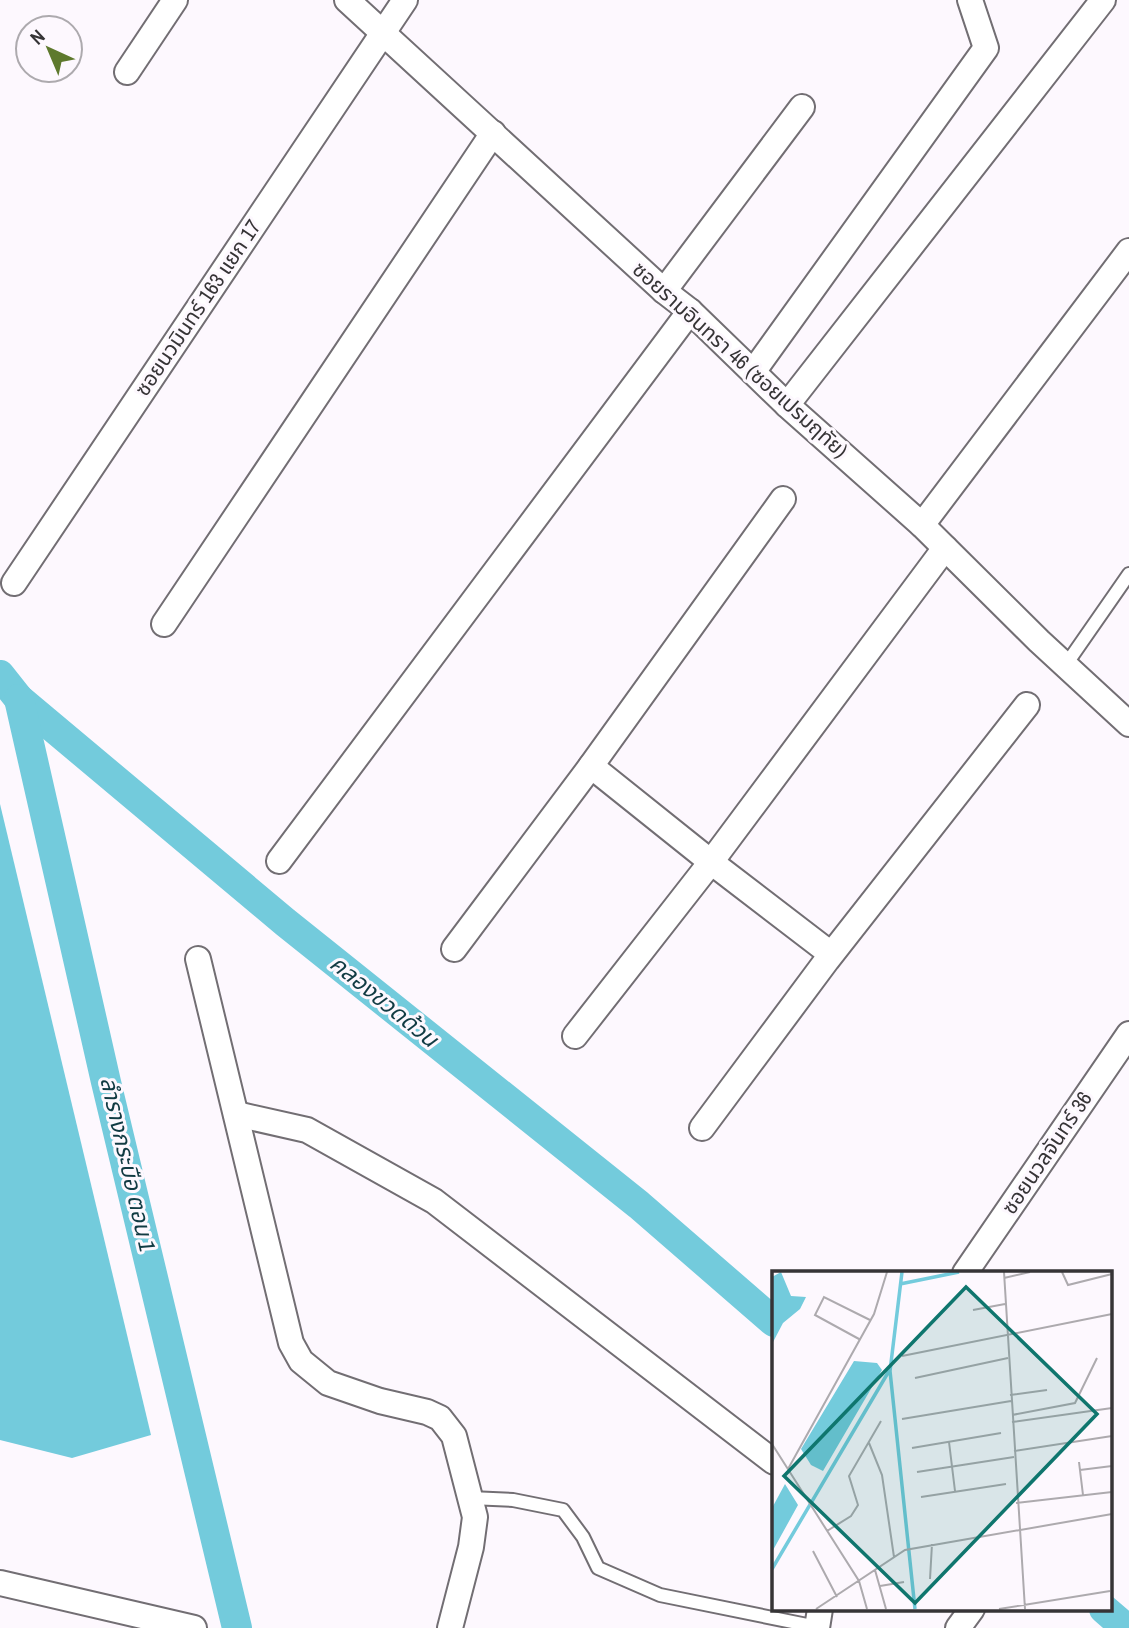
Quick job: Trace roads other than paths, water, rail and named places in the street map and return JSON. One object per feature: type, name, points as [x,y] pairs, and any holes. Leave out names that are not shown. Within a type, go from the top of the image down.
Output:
[{"type":"street","points":[[127,72],[175,0]]},
{"type":"street","name":"ซอยรามอินทรา 46 (ซอยเปรมฤทัย)","points":[[347,0],[664,291],[690,311],[787,405],[922,525],[1065,666],[1129,724]]},
{"type":"street","name":"ซอยนวมินทร์ 163 แยก 17","points":[[13,583],[405,0]]},
{"type":"street","points":[[753,372],[986,48],[970,0]]},
{"type":"street","points":[[787,405],[1104,0]]},
{"type":"street","points":[[664,291],[802,107]]},
{"type":"street","points":[[164,624],[494,133]]},
{"type":"street","points":[[922,525],[1129,251]]},
{"type":"street","points":[[279,861],[690,311]]},
{"type":"street","points":[[454,949],[591,766],[783,499]]},
{"type":"street","points":[[575,1036],[711,862],[945,548]]},
{"type":"street","points":[[702,1128],[831,954],[1027,705]]},
{"type":"street","points":[[591,766],[831,954]]},
{"type":"street","points":[[198,959],[291,1343],[301,1361],[328,1383],[380,1401],[427,1412],[440,1418],[454,1436],[474,1517],[471,1547],[450,1628]]},
{"type":"street","name":"ซอยนวลจันทร์ 36","points":[[966,1271],[1129,1034]]},
{"type":"street","points":[[236,1114],[307,1130],[434,1201],[772,1460]]},
{"type":"street","points":[[0,1583],[192,1628]]},
{"type":"street","points":[[958,1628],[971,1610]]},
{"type":"lane","points":[[1065,666],[1129,574]]},
{"type":"lane","points":[[470,1498],[513,1500],[563,1510],[583,1537],[598,1568],[660,1595],[818,1621]]},
{"type":"water","points":[[0,804],[151,1435],[72,1458],[0,1440]]},
{"type":"waterway","name":"คลองขวดด้วน","points":[[0,675],[19,699],[285,922],[639,1205],[772,1320]]},
{"type":"waterway","name":"ลำรางกระบือ ตอน 1","points":[[19,699],[106,1082],[237,1628]]},
{"type":"waterway","name":"คลองขวดด้วน","points":[[1105,1610],[1126,1628]]}]
